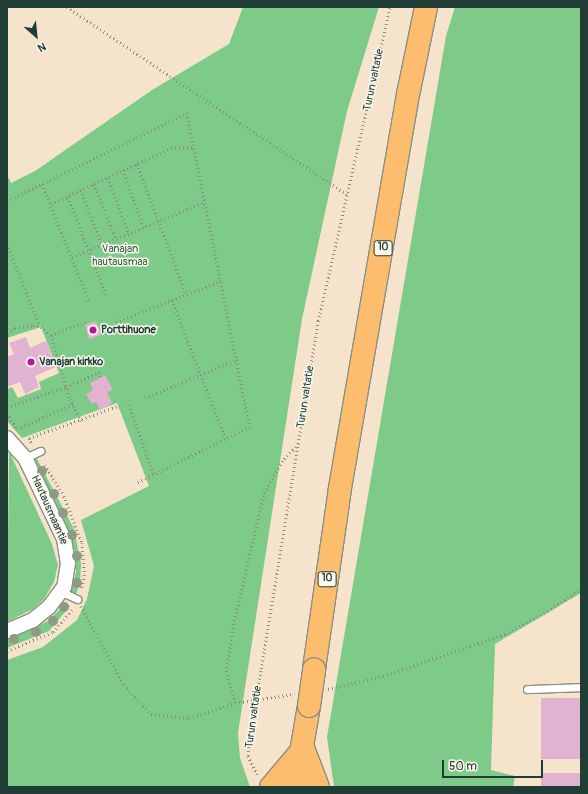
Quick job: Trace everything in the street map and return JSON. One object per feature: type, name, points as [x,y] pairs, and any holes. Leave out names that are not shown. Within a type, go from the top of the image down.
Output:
[{"type":"highway","name":"10","points":[[295,787],[303,748],[340,488],[409,90],[426,7]]},
{"type":"highway","points":[[265,782],[284,774],[303,748]]},
{"type":"highway","points":[[303,748],[318,787]]},
{"type":"street","name":"Hautausmaantie","points":[[7,631],[43,614],[62,592],[68,571],[64,539],[25,458],[10,441]]},
{"type":"lane","points":[[25,458],[40,451]]},
{"type":"lane","points":[[62,592],[77,599]]},
{"type":"lane","points":[[527,688],[581,687]]},
{"type":"path","points":[[67,7],[348,195]]},
{"type":"path","name":"Turun valtatie","points":[[265,782],[248,756],[255,703],[318,321],[390,7]]},
{"type":"path","points":[[7,201],[187,113],[238,359],[250,427],[137,483]]},
{"type":"path","points":[[51,204],[171,148],[194,147]]},
{"type":"path","points":[[137,164],[186,294]]},
{"type":"path","points":[[123,170],[144,228]]},
{"type":"path","points":[[108,178],[129,234]]},
{"type":"path","points":[[42,184],[90,303]]},
{"type":"path","points":[[94,184],[116,239]]},
{"type":"path","points":[[82,190],[102,245]]},
{"type":"path","points":[[68,196],[107,297]]},
{"type":"path","points":[[72,257],[205,202]]},
{"type":"path","points":[[7,244],[41,327],[51,335],[66,387],[81,421]]},
{"type":"path","points":[[116,322],[221,281]]},
{"type":"path","points":[[172,300],[226,439]]},
{"type":"path","points":[[51,335],[87,321]]},
{"type":"path","points":[[7,333],[15,328],[41,327]]},
{"type":"path","points":[[145,398],[238,359]]},
{"type":"path","points":[[7,407],[66,387],[99,372],[101,377]]},
{"type":"path","points":[[7,413],[17,429],[73,404]]},
{"type":"path","points":[[10,441],[81,421],[118,406]]},
{"type":"path","points":[[129,406],[154,475]]},
{"type":"path","points":[[77,599],[124,685],[151,714],[189,718],[235,703],[226,672],[234,621],[264,493],[284,459],[298,444]]},
{"type":"path","points":[[349,686],[436,660],[506,634],[551,609],[581,589]]},
{"type":"green space","name":"Vanajan hautausmaa","points":[[243,7],[379,7],[347,111],[302,319],[238,733],[240,758],[250,787],[7,787],[7,660],[43,647],[77,620],[87,599],[94,566],[81,520],[149,486],[117,403],[22,438],[7,421],[7,389],[12,387],[18,398],[41,389],[39,382],[59,373],[41,327],[7,338],[7,175],[11,183],[35,171],[152,90],[229,44]]},
{"type":"green space","points":[[455,7],[581,7],[581,593],[495,644],[491,770],[515,776],[513,787],[334,787],[327,737],[446,36]]},
{"type":"green space","points":[[9,451],[52,544],[58,565],[54,582],[44,599],[33,609],[7,622]]},
{"type":"green space","points":[[36,457],[74,529],[81,564],[80,583],[76,594],[71,592],[76,572],[74,548],[64,520],[32,459]]},
{"type":"green space","points":[[65,604],[70,606],[49,631],[7,648],[7,639],[48,621]]},
{"type":"building","name":"Porttihuone","points":[[96,321],[101,335],[89,339],[85,325]]},
{"type":"building","name":"Vanajan kirkko","points":[[26,337],[30,348],[46,341],[56,367],[35,376],[39,387],[25,394],[20,382],[7,387],[7,357],[14,354],[9,343]]},
{"type":"building","points":[[105,375],[113,390],[107,392],[112,403],[100,410],[96,402],[92,404],[86,394],[93,390],[90,383]]},
{"type":"building","points":[[541,698],[581,698],[581,759],[541,759]]},
{"type":"building","points":[[541,773],[581,773],[581,787],[541,787]]},
{"type":"place","name":"Porttihuone","points":[[93,330]]},
{"type":"place","name":"Vanajan kirkko","points":[[31,362]]}]
